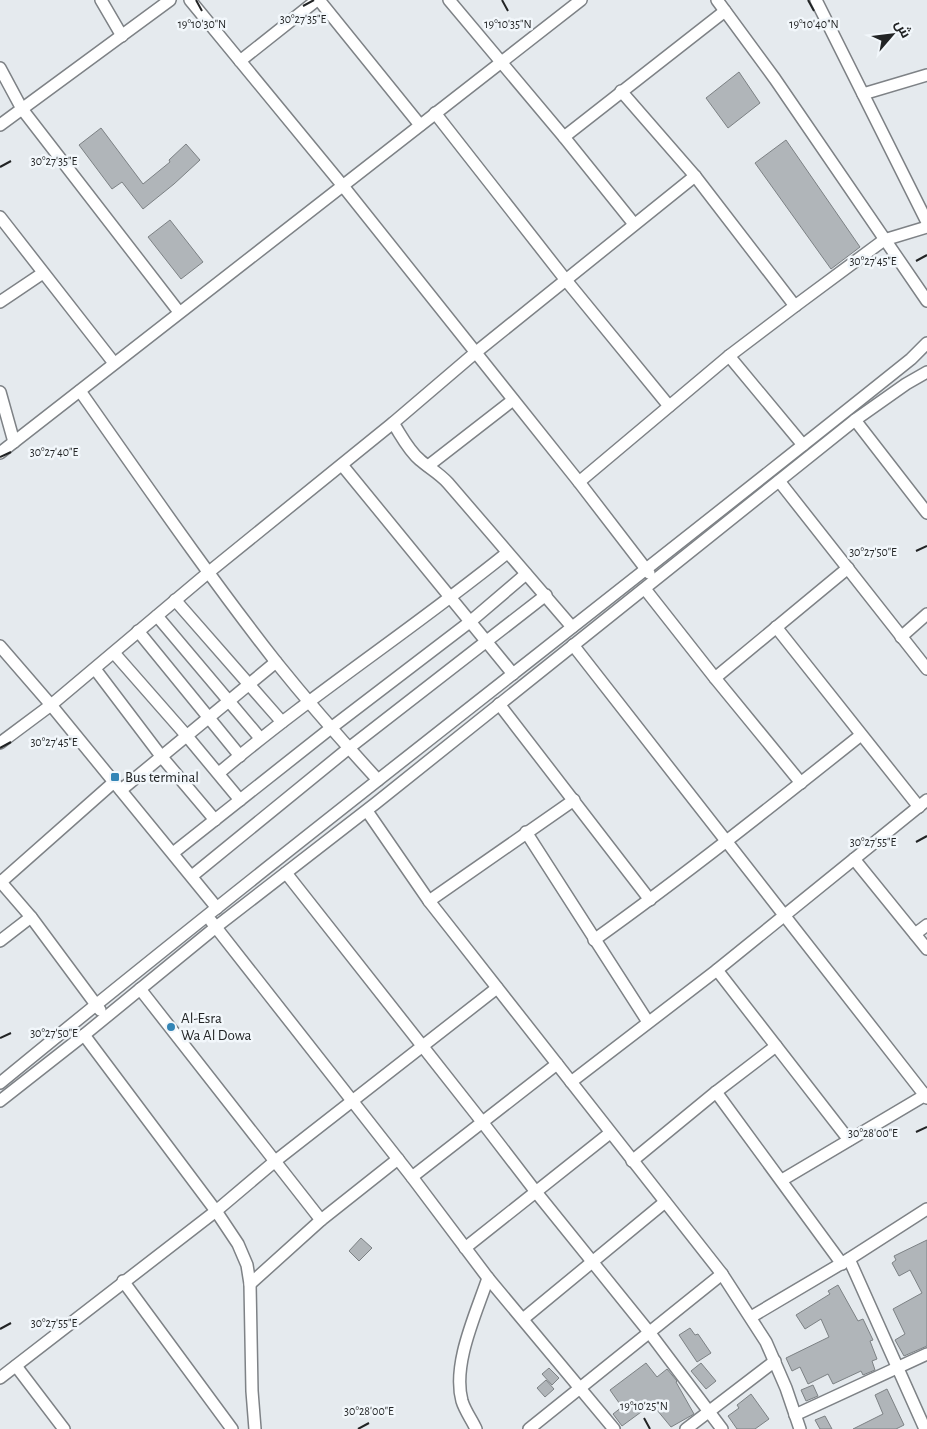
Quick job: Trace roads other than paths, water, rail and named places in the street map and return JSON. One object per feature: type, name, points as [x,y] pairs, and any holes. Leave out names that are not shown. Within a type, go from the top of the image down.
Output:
[{"type":"street","points":[[101,0],[122,36]]},
{"type":"street","points":[[0,125],[170,0]]},
{"type":"street","points":[[190,0],[343,186],[655,580]]},
{"type":"street","points":[[240,61],[318,0],[420,126]]},
{"type":"street","points":[[449,0],[634,224]]},
{"type":"street","points":[[561,0],[569,10]]},
{"type":"street","points":[[0,453],[581,0]]},
{"type":"street","points":[[717,0],[780,87],[927,300]]},
{"type":"street","points":[[816,0],[927,222]]},
{"type":"street","points":[[564,137],[725,10]]},
{"type":"street","points":[[0,68],[22,109],[179,312]]},
{"type":"street","points":[[863,94],[927,75]]},
{"type":"street","points":[[621,91],[695,176],[795,306]]},
{"type":"street","points":[[435,113],[565,279],[669,406]]},
{"type":"street","points":[[0,744],[51,705],[209,572],[394,423],[565,279],[695,176]]},
{"type":"street","points":[[0,217],[114,363]]},
{"type":"street","points":[[579,482],[729,356],[884,240],[927,227]]},
{"type":"street","points":[[0,302],[43,273]]},
{"type":"street","points":[[0,1083],[96,1004],[378,780],[803,446],[911,359],[927,343]]},
{"type":"street","points":[[729,356],[803,446]]},
{"type":"street","points":[[0,1101],[216,927],[366,811],[855,420],[906,384],[927,372]]},
{"type":"street","points":[[80,391],[209,572],[276,662],[331,728],[378,780]]},
{"type":"street","points":[[0,392],[14,442]]},
{"type":"street","points":[[428,466],[513,400]]},
{"type":"street","points":[[855,420],[927,513]]},
{"type":"street","points":[[394,423],[419,459],[448,483],[572,627]]},
{"type":"street","points":[[342,465],[513,674]]},
{"type":"street","points":[[779,481],[927,669]]},
{"type":"street","points":[[219,774],[260,738],[451,598],[507,553]]},
{"type":"street","points":[[715,678],[848,568]]},
{"type":"street","points":[[173,852],[471,621],[526,574]]},
{"type":"street","points":[[645,588],[715,678],[801,783]]},
{"type":"street","points":[[192,876],[349,748],[546,595]]},
{"type":"street","points":[[175,600],[282,722]]},
{"type":"street","points":[[901,636],[927,614]]},
{"type":"street","points":[[157,616],[260,738]]},
{"type":"street","points":[[571,1082],[717,970],[923,804],[861,736],[776,627]]},
{"type":"street","points":[[138,632],[240,756]]},
{"type":"street","points":[[573,645],[926,1096],[782,1180]]},
{"type":"street","points":[[0,646],[173,852],[217,908]]},
{"type":"street","points":[[114,653],[240,800]]},
{"type":"street","points":[[105,1017],[30,917],[1,882],[118,786],[161,756],[276,662]]},
{"type":"street","points":[[95,669],[161,756],[215,820]]},
{"type":"street","points":[[499,704],[650,900]]},
{"type":"street","points":[[594,940],[727,842],[861,736]]},
{"type":"street","points":[[366,790],[376,803]]},
{"type":"street","points":[[429,901],[574,800]]},
{"type":"street","points":[[366,811],[429,901],[722,1274],[766,1342],[800,1429]]},
{"type":"street","points":[[526,832],[648,1022]]},
{"type":"street","points":[[854,860],[927,948]]},
{"type":"street","points":[[286,873],[536,1192],[649,1332],[722,1429]]},
{"type":"street","points":[[207,916],[398,1159],[488,1278],[614,1429]]},
{"type":"street","points":[[0,941],[30,917]]},
{"type":"street","points":[[916,934],[927,925]]},
{"type":"street","points":[[717,970],[849,1140]]},
{"type":"street","points":[[0,1378],[123,1281],[216,1211],[274,1162],[496,988]]},
{"type":"street","points":[[140,989],[321,1220]]},
{"type":"street","points":[[84,1035],[216,1211],[238,1244],[248,1265],[250,1284],[251,1382],[255,1429]]},
{"type":"street","points":[[632,1161],[776,1046]]},
{"type":"street","points":[[412,1178],[557,1064]]},
{"type":"street","points":[[716,1092],[846,1262],[899,1368],[925,1429]]},
{"type":"street","points":[[465,1248],[610,1133]]},
{"type":"street","points":[[250,1284],[321,1220],[398,1159]]},
{"type":"street","points":[[523,1319],[665,1202]]},
{"type":"street","points":[[751,1318],[846,1262],[927,1209]]},
{"type":"street","points":[[529,1429],[722,1274]]},
{"type":"street","points":[[476,1429],[462,1403],[459,1385],[461,1359],[488,1278]]},
{"type":"street","points":[[123,1281],[232,1429]]},
{"type":"street","points":[[795,1415],[927,1354]]},
{"type":"street","points":[[686,1429],[775,1362]]},
{"type":"street","points":[[16,1366],[64,1429]]},
{"type":"place","name":"Bus terminal","points":[[115,777]]},
{"type":"place","name":"Al-Esra Wa Al Dowa","points":[[171,1027]]}]
